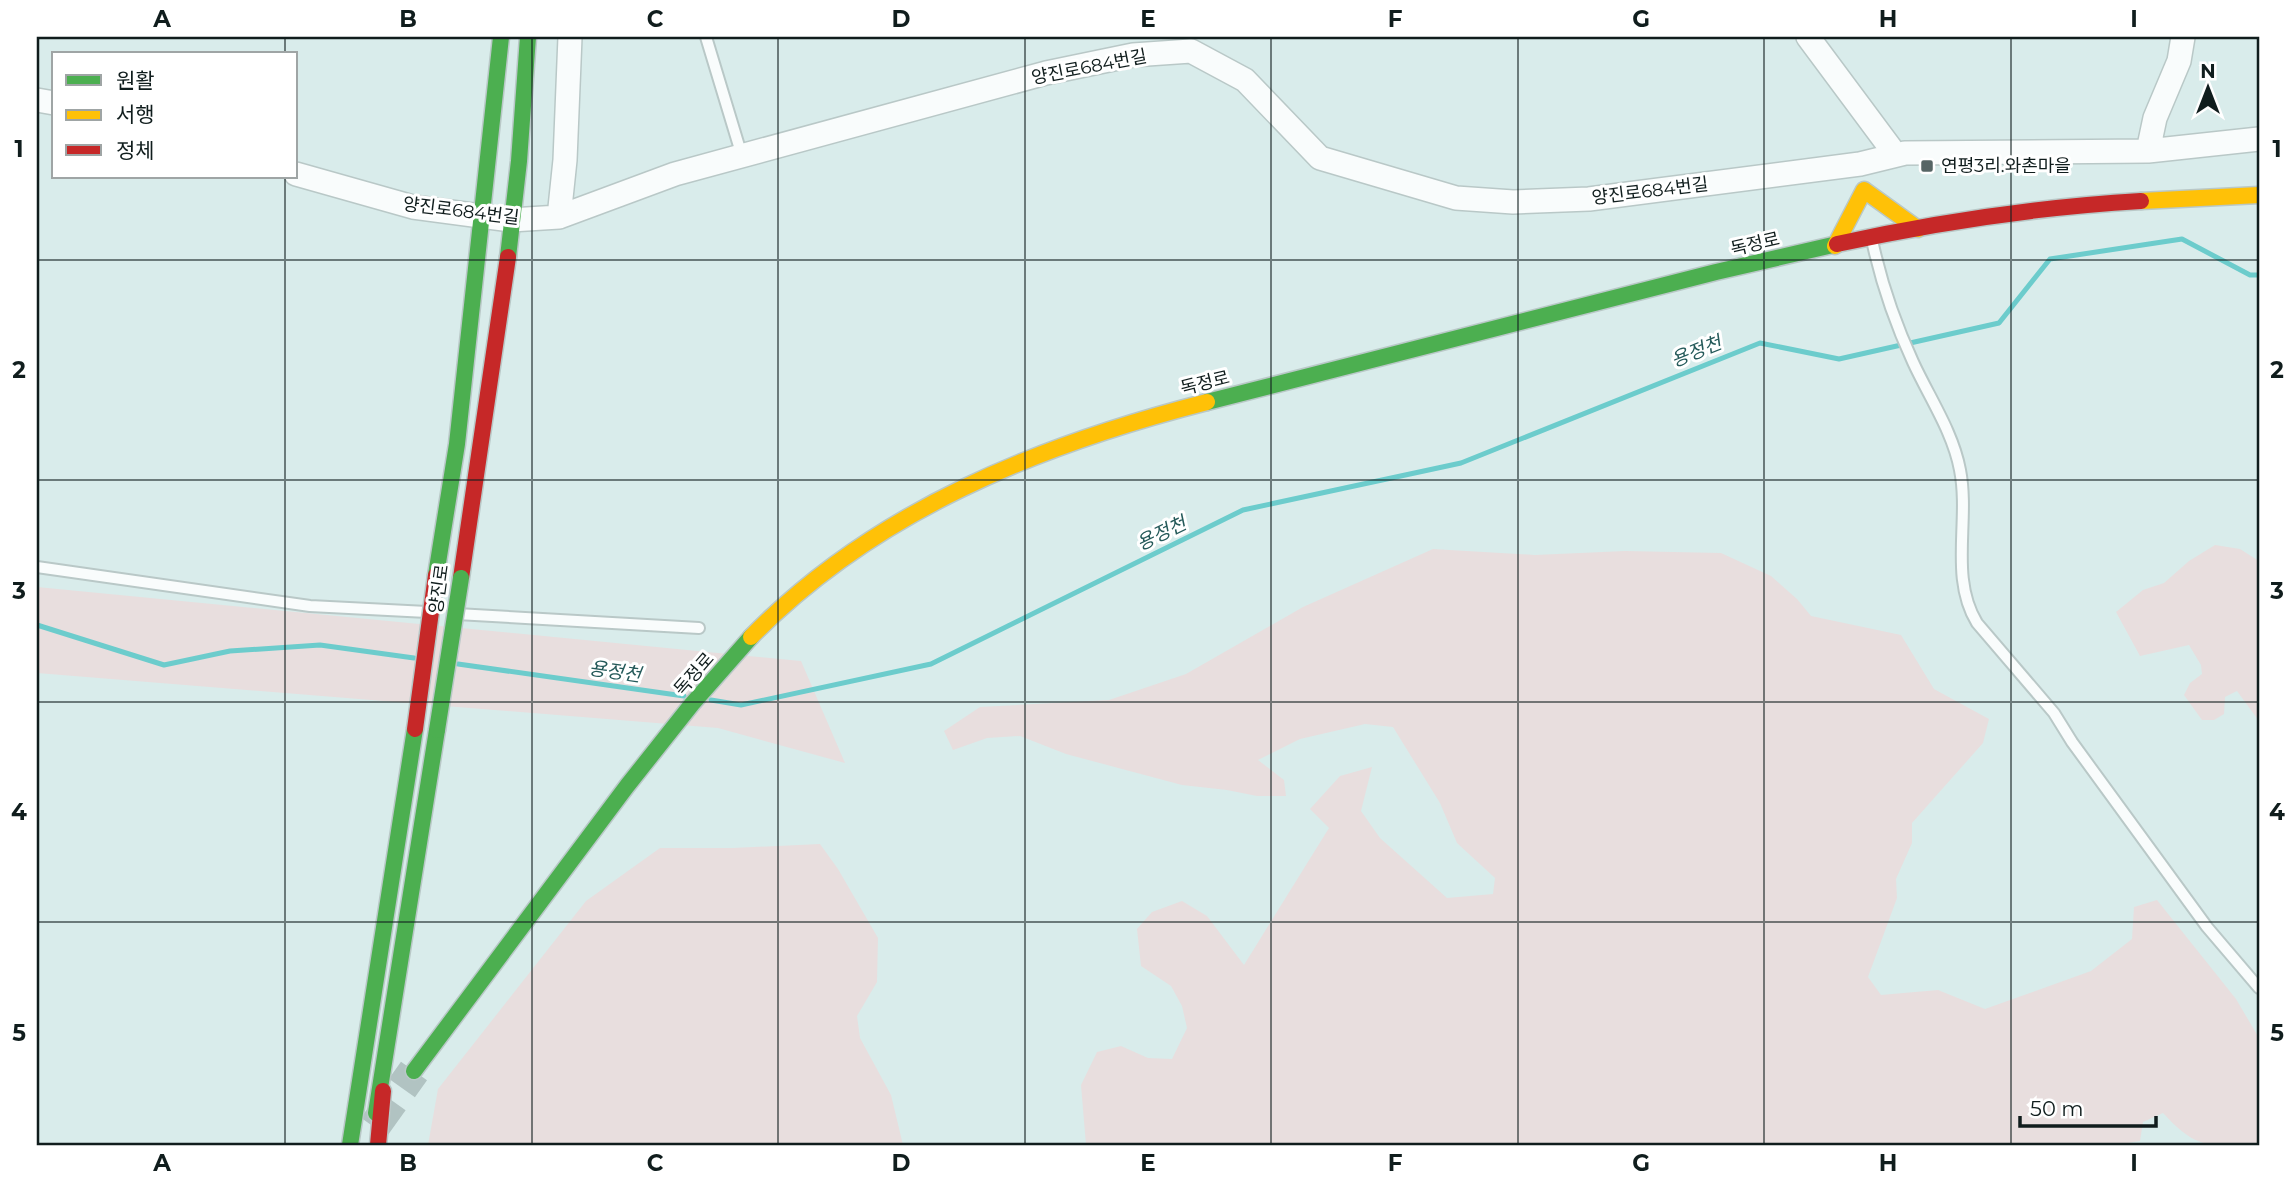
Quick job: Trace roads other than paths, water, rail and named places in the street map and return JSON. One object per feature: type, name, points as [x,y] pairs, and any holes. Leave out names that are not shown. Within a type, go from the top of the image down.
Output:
[{"type":"main road","name":"양진로","points":[[350,1145],[457,444],[501,37]]},
{"type":"main road","name":"양진로","points":[[370,1145],[493,366],[525,90],[528,37]]},
{"type":"main road","points":[[1836,246],[1864,190],[1918,229]]},
{"type":"main road","name":"독정로","points":[[414,1071],[516,931],[648,760],[724,669],[810,582],[904,518],[966,483],[1084,436],[1155,416],[1718,272],[1871,238],[2022,211],[2259,195]]},
{"type":"main road","points":[[378,1145],[388,1041]]},
{"type":"main road","points":[[338,1145],[362,1061]]},
{"type":"street","points":[[559,218],[565,160],[570,37]]},
{"type":"street","points":[[1808,37],[1895,154]]},
{"type":"street","points":[[2148,151],[2155,118],[2179,61],[2183,37]]},
{"type":"street","name":"양진로684번길","points":[[298,175],[413,207],[511,220],[559,218],[675,174],[1046,73],[1194,44],[1245,80],[1320,158],[1456,198],[1513,202],[1589,199],[1860,164],[1895,154],[2148,151],[2259,139]]},
{"type":"street","points":[[1860,164],[1871,238]]},
{"type":"lane","points":[[706,37],[742,156]]},
{"type":"lane","points":[[1871,238],[1880,278],[1912,359],[1954,448],[1960,471],[1964,520],[1961,569],[1968,607],[1977,623],[2054,713],[2072,742],[2207,926],[2259,988]]},
{"type":"lane","points":[[37,567],[310,606],[699,628]]},
{"type":"waterway","name":"용정천","points":[[711,700],[741,705],[931,664],[1243,510],[1461,463],[1760,343],[1839,359],[1999,323],[2050,259],[2182,239],[2250,275],[2259,275]]},
{"type":"waterway","name":"용정천","points":[[37,625],[164,665],[230,651],[320,645],[414,658]]},
{"type":"waterway","name":"용정천","points":[[458,664],[684,696]]},
{"type":"tunnel","points":[[374,1127],[414,1071]]},
{"type":"place","name":"연평3리.와촌마을","points":[[1927,166]]}]
